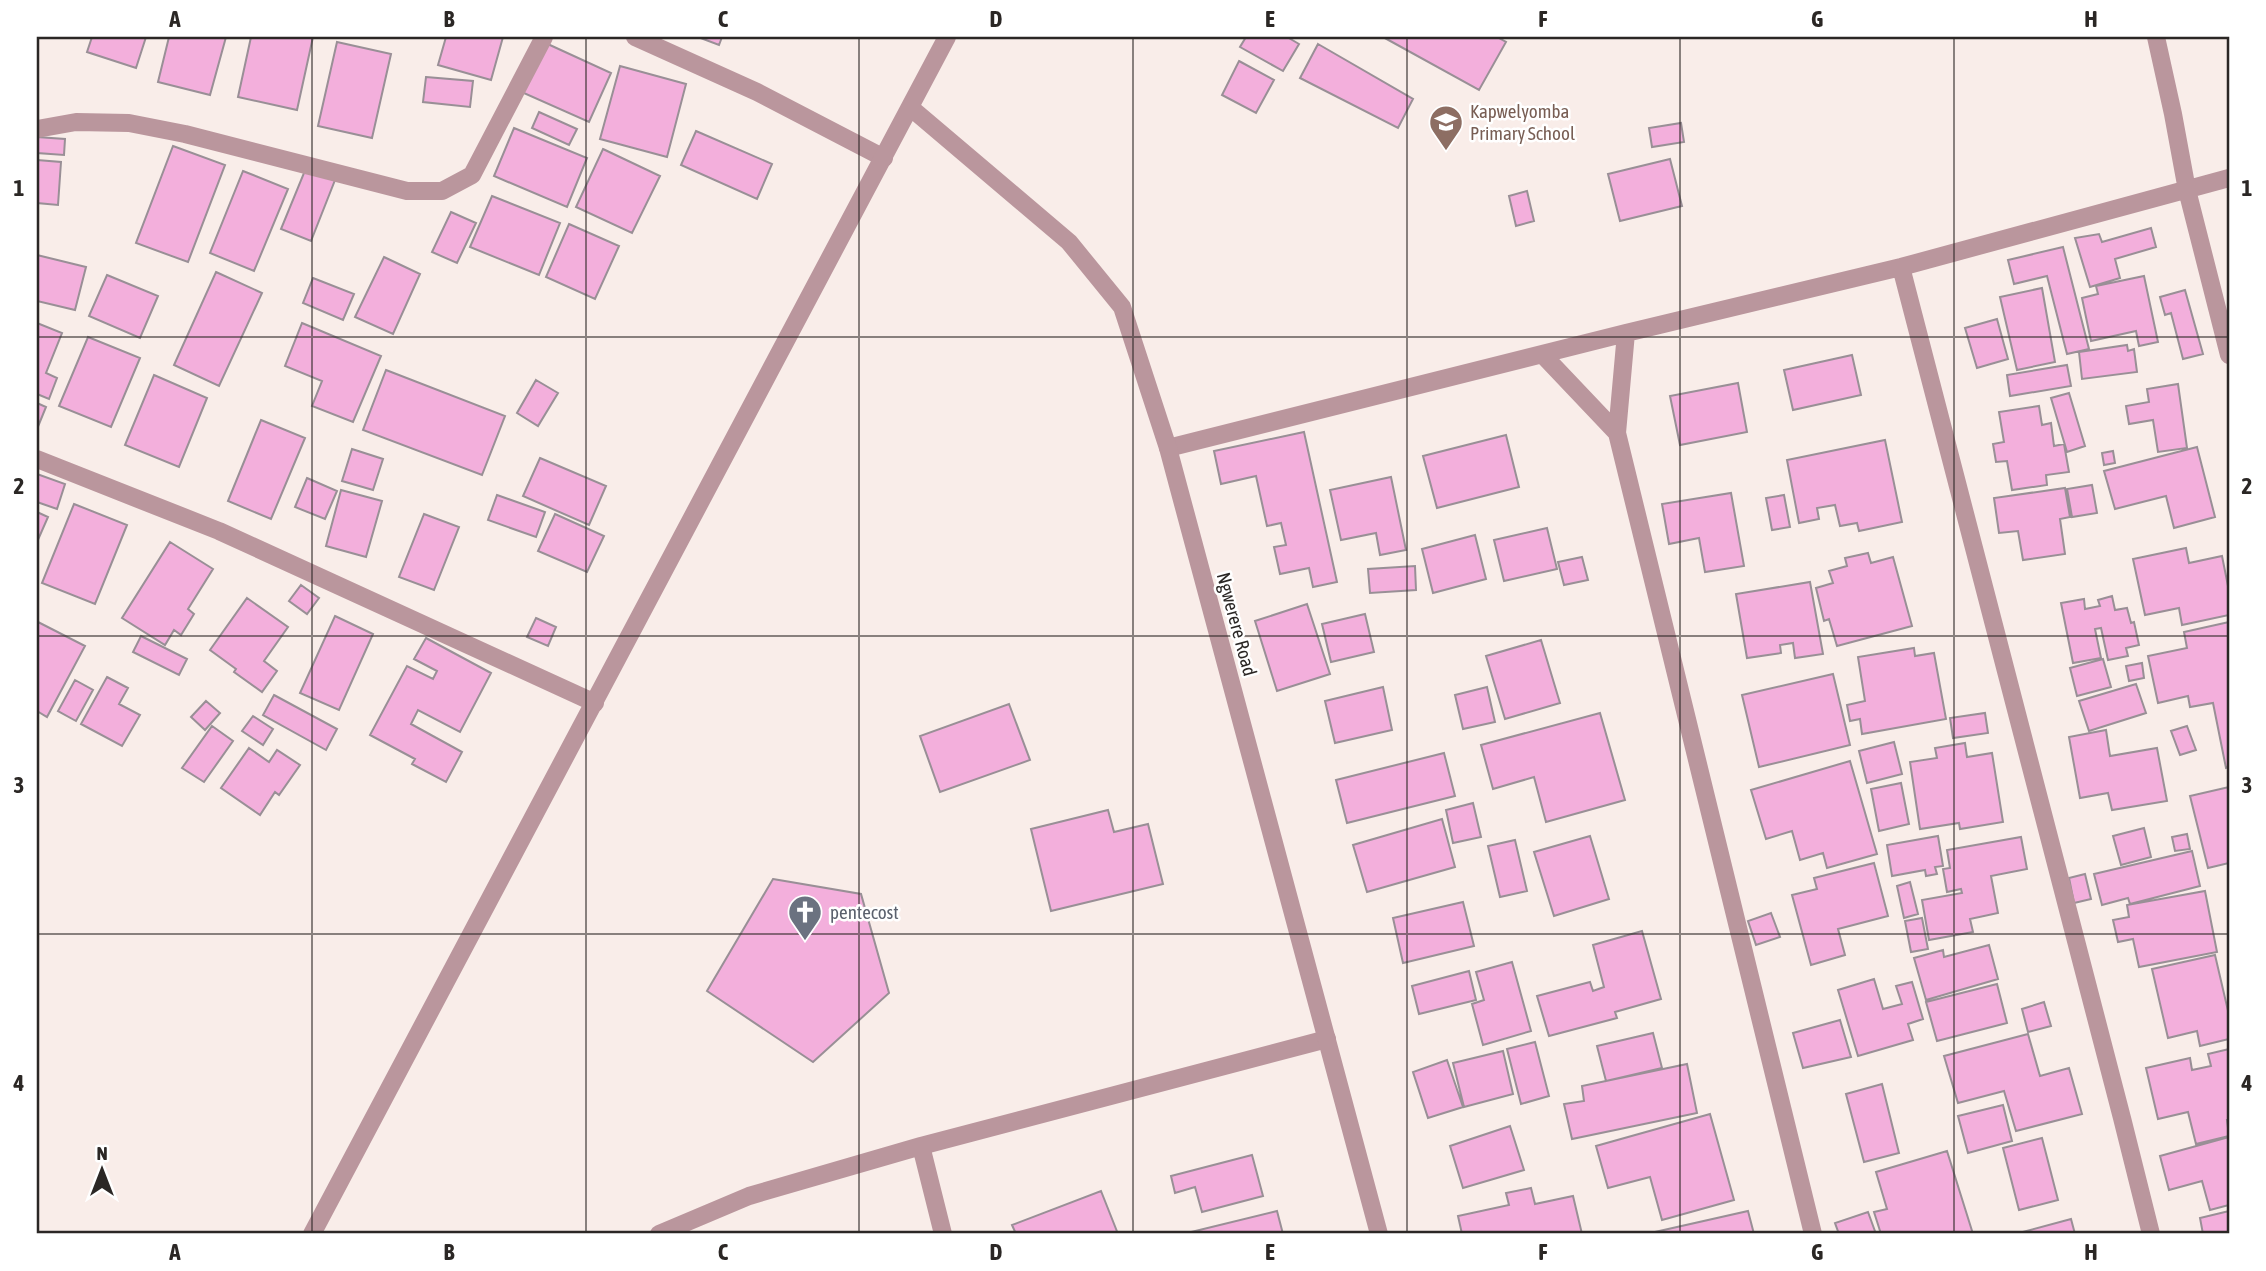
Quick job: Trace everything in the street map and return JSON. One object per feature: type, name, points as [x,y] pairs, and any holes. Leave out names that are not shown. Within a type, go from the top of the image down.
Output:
[{"type":"street","points":[[37,129],[76,122],[129,123],[185,134],[407,191],[442,191],[472,175],[544,37]]},
{"type":"street","points":[[635,37],[757,92],[884,159]]},
{"type":"street","points":[[312,1234],[947,37]]},
{"type":"street","points":[[2156,37],[2174,114],[2187,190],[2229,355]]},
{"type":"street","name":"Ngwerere Road","points":[[911,108],[1069,243],[1122,307],[1168,448],[1379,1234]]},
{"type":"street","points":[[1168,448],[1901,267],[2229,178]]},
{"type":"street","points":[[1901,267],[2151,1234]]},
{"type":"street","points":[[1626,333],[1617,433],[1813,1234]]},
{"type":"street","points":[[1543,355],[1617,433]]},
{"type":"street","points":[[37,459],[219,531],[595,703]]},
{"type":"street","points":[[659,1234],[749,1196],[921,1146],[1327,1039]]},
{"type":"street","points":[[921,1146],[943,1234]]},
{"type":"building","points":[[92,37],[146,37],[136,68],[87,52]]},
{"type":"building","points":[[169,37],[226,37],[210,95],[158,82]]},
{"type":"building","points":[[251,37],[313,37],[297,110],[238,97]]},
{"type":"building","points":[[446,37],[503,37],[491,80],[438,65]]},
{"type":"building","points":[[698,37],[722,37],[719,45]]},
{"type":"building","points":[[1246,37],[1287,37],[1299,44],[1283,71],[1240,47]]},
{"type":"building","points":[[1383,37],[1497,37],[1506,42],[1479,90]]},
{"type":"building","points":[[539,40],[611,73],[589,122],[517,90]]},
{"type":"building","points":[[337,42],[391,54],[372,138],[318,126]]},
{"type":"building","points":[[1318,44],[1413,99],[1398,128],[1300,78]]},
{"type":"building","points":[[1239,61],[1274,80],[1256,113],[1222,95]]},
{"type":"building","points":[[620,66],[686,84],[667,157],[600,139]]},
{"type":"building","points":[[426,77],[473,81],[470,107],[423,102]]},
{"type":"building","points":[[539,112],[577,129],[569,145],[532,128]]},
{"type":"building","points":[[1681,123],[1684,142],[1652,147],[1649,128]]},
{"type":"building","points":[[514,128],[587,158],[567,207],[494,176]]},
{"type":"building","points":[[696,131],[772,164],[757,199],[681,165]]},
{"type":"building","points":[[37,137],[65,139],[64,155],[37,153]]},
{"type":"building","points":[[173,146],[225,165],[188,262],[136,243]]},
{"type":"building","points":[[603,149],[660,176],[632,233],[576,207]]},
{"type":"building","points":[[1670,159],[1682,206],[1620,221],[1608,174]]},
{"type":"building","points":[[37,160],[61,162],[58,205],[37,203]]},
{"type":"building","points":[[306,168],[335,180],[311,241],[281,229]]},
{"type":"building","points":[[243,171],[288,189],[254,271],[210,253]]},
{"type":"building","points":[[1527,191],[1534,221],[1516,226],[1509,196]]},
{"type":"building","points":[[492,196],[560,223],[539,275],[470,247]]},
{"type":"building","points":[[451,212],[476,223],[457,263],[432,252]]},
{"type":"building","points":[[569,224],[619,246],[595,299],[546,277]]},
{"type":"building","points":[[2151,228],[2156,247],[2115,259],[2120,278],[2090,287],[2075,238],[2099,234],[2102,242]]},
{"type":"building","points":[[2063,247],[2089,349],[2067,354],[2047,276],[2014,284],[2008,260]]},
{"type":"building","points":[[37,255],[86,267],[75,310],[37,301]]},
{"type":"building","points":[[384,257],[420,274],[393,334],[355,317]]},
{"type":"building","points":[[216,272],[262,293],[219,386],[174,365]]},
{"type":"building","points":[[107,275],[158,296],[140,338],[89,316]]},
{"type":"building","points":[[2144,276],[2158,342],[2139,346],[2136,331],[2091,341],[2082,298],[2098,294],[2096,286]]},
{"type":"building","points":[[313,278],[354,294],[343,320],[303,303]]},
{"type":"building","points":[[2042,288],[2055,362],[2017,370],[2000,297]]},
{"type":"building","points":[[2185,290],[2203,354],[2183,359],[2171,313],[2165,315],[2160,297]]},
{"type":"building","points":[[1997,319],[2008,359],[1977,368],[1965,328]]},
{"type":"building","points":[[37,323],[62,333],[46,373],[57,378],[49,399],[37,394]]},
{"type":"building","points":[[302,323],[381,356],[353,422],[312,406],[322,381],[285,366]]},
{"type":"building","points":[[88,337],[140,358],[111,427],[59,406]]},
{"type":"building","points":[[2127,345],[2128,351],[2134,349],[2137,372],[2082,379],[2079,352]]},
{"type":"building","points":[[1852,355],[1861,395],[1793,410],[1784,370]]},
{"type":"building","points":[[2067,365],[2071,386],[2010,396],[2007,375]]},
{"type":"building","points":[[386,370],[505,416],[482,475],[363,430]]},
{"type":"building","points":[[154,375],[207,398],[179,467],[125,445]]},
{"type":"building","points":[[536,380],[558,393],[538,426],[517,413]]},
{"type":"building","points":[[1738,383],[1747,432],[1680,445],[1670,396]]},
{"type":"building","points":[[2178,384],[2187,448],[2158,452],[2153,420],[2129,424],[2126,406],[2149,402],[2147,389]]},
{"type":"building","points":[[2069,393],[2085,446],[2067,452],[2051,398]]},
{"type":"building","points":[[37,403],[46,407],[37,429]]},
{"type":"building","points":[[2039,406],[2042,425],[2051,423],[2054,446],[2064,444],[2069,472],[2046,475],[2047,485],[2012,490],[2007,461],[1996,462],[1993,444],[2004,442],[1999,412]]},
{"type":"building","points":[[261,420],[305,438],[271,519],[228,501]]},
{"type":"building","points":[[1304,432],[1337,582],[1313,587],[1309,568],[1280,574],[1274,547],[1286,545],[1281,523],[1267,526],[1256,476],[1221,484],[1214,451]]},
{"type":"building","points":[[1506,435],[1519,487],[1437,508],[1423,456]]},
{"type":"building","points":[[1885,440],[1902,522],[1859,531],[1857,523],[1840,526],[1835,505],[1817,508],[1819,519],[1799,523],[1787,460]]},
{"type":"building","points":[[2197,447],[2215,517],[2174,528],[2166,496],[2115,509],[2104,471]]},
{"type":"building","points":[[352,449],[383,459],[373,490],[342,481]]},
{"type":"building","points":[[2113,451],[2115,463],[2104,465],[2102,453]]},
{"type":"building","points":[[540,458],[606,486],[589,525],[523,496]]},
{"type":"building","points":[[37,474],[65,484],[57,509],[37,502]]},
{"type":"building","points":[[1391,477],[1406,550],[1380,555],[1376,533],[1341,540],[1330,490]]},
{"type":"building","points":[[307,478],[337,491],[325,519],[295,507]]},
{"type":"building","points":[[2092,485],[2097,513],[2072,517],[2067,489]]},
{"type":"building","points":[[2065,488],[2070,517],[2060,519],[2065,554],[2023,560],[2018,531],[1999,533],[1994,498]]},
{"type":"building","points":[[341,490],[382,501],[366,557],[326,546]]},
{"type":"building","points":[[1731,493],[1744,566],[1705,572],[1699,538],[1669,544],[1662,504]]},
{"type":"building","points":[[497,495],[545,512],[536,537],[488,520]]},
{"type":"building","points":[[1784,495],[1790,527],[1772,530],[1766,498]]},
{"type":"building","points":[[74,504],[127,525],[95,604],[42,583]]},
{"type":"building","points":[[37,512],[48,517],[37,542]]},
{"type":"building","points":[[424,514],[459,527],[434,590],[399,577]]},
{"type":"building","points":[[555,514],[604,536],[587,572],[538,551]]},
{"type":"building","points":[[1547,528],[1557,569],[1504,581],[1494,540]]},
{"type":"building","points":[[1475,535],[1486,579],[1433,593],[1422,549]]},
{"type":"building","points":[[170,542],[213,569],[188,609],[194,614],[181,635],[174,630],[165,645],[122,618]]},
{"type":"building","points":[[2186,548],[2189,563],[2222,556],[2229,591],[2229,615],[2182,625],[2179,608],[2145,615],[2133,559]]},
{"type":"building","points":[[1868,553],[1871,563],[1893,557],[1912,626],[1837,646],[1829,619],[1824,621],[1816,588],[1833,583],[1829,571],[1847,566],[1845,558]]},
{"type":"building","points":[[1582,557],[1588,580],[1564,585],[1558,562]]},
{"type":"building","points":[[1415,566],[1416,590],[1370,593],[1368,569]]},
{"type":"building","points":[[1810,582],[1823,654],[1795,658],[1793,643],[1780,645],[1781,653],[1747,658],[1736,594]]},
{"type":"building","points":[[301,585],[319,598],[307,614],[289,601]]},
{"type":"building","points":[[2112,596],[2115,610],[2127,608],[2131,623],[2134,622],[2139,645],[2126,648],[2128,656],[2108,660],[2101,628],[2095,629],[2101,658],[2073,663],[2061,603],[2084,599],[2085,609],[2100,606],[2098,600]]},
{"type":"building","points":[[247,598],[288,627],[264,661],[277,671],[262,692],[210,650]]},
{"type":"building","points":[[1307,604],[1330,674],[1277,691],[1255,621]]},
{"type":"building","points":[[1365,614],[1374,652],[1331,662],[1322,624]]},
{"type":"building","points":[[335,616],[373,634],[339,710],[300,693]]},
{"type":"building","points":[[536,618],[556,627],[548,646],[527,637]]},
{"type":"building","points":[[38,622],[85,646],[47,717],[37,711]]},
{"type":"building","points":[[2229,622],[2229,767],[2226,768],[2213,703],[2190,707],[2188,696],[2158,703],[2148,656],[2187,648],[2184,632]]},
{"type":"building","points":[[141,636],[187,659],[179,675],[133,652]]},
{"type":"building","points":[[426,638],[491,673],[460,732],[418,710],[411,724],[462,752],[446,782],[412,764],[415,759],[370,735],[407,666],[433,679],[437,671],[414,659]]},
{"type":"building","points":[[1541,640],[1560,703],[1505,719],[1486,656]]},
{"type":"building","points":[[1914,648],[1915,656],[1934,653],[1946,719],[1862,734],[1860,719],[1850,721],[1847,705],[1865,701],[1858,657]]},
{"type":"building","points":[[2103,659],[2111,687],[2077,696],[2070,668]]},
{"type":"building","points":[[2142,663],[2144,678],[2129,681],[2126,666]]},
{"type":"building","points":[[1833,674],[1850,745],[1759,767],[1742,695]]},
{"type":"building","points":[[107,677],[128,688],[119,704],[140,715],[122,746],[81,724]]},
{"type":"building","points":[[75,680],[93,690],[76,721],[58,711]]},
{"type":"building","points":[[2136,684],[2146,713],[2089,731],[2079,701]]},
{"type":"building","points":[[1383,687],[1392,730],[1335,743],[1325,701]]},
{"type":"building","points":[[1487,687],[1495,722],[1463,729],[1455,695]]},
{"type":"building","points":[[274,695],[337,729],[326,750],[263,715]]},
{"type":"building","points":[[206,701],[220,713],[205,730],[191,717]]},
{"type":"building","points":[[1009,704],[1030,760],[940,792],[920,736]]},
{"type":"building","points":[[1600,713],[1625,800],[1546,822],[1534,777],[1493,789],[1481,745]]},
{"type":"building","points":[[1985,713],[1988,733],[1953,738],[1950,718]]},
{"type":"building","points":[[253,716],[273,729],[263,745],[242,731]]},
{"type":"building","points":[[212,726],[233,741],[204,782],[182,768]]},
{"type":"building","points":[[2187,726],[2196,750],[2180,755],[2171,731]]},
{"type":"building","points":[[2106,730],[2110,756],[2157,748],[2167,801],[2112,810],[2108,793],[2080,798],[2069,737]]},
{"type":"building","points":[[1894,742],[1902,774],[1867,783],[1859,751]]},
{"type":"building","points":[[1965,743],[1967,757],[1992,753],[2003,822],[1960,829],[1959,823],[1920,829],[1910,762],[1937,758],[1935,748]]},
{"type":"building","points":[[249,748],[269,762],[277,750],[300,765],[279,795],[275,792],[260,815],[221,788]]},
{"type":"building","points":[[1444,753],[1455,796],[1347,823],[1336,780]]},
{"type":"building","points":[[1850,761],[1877,854],[1827,868],[1823,853],[1800,860],[1792,831],[1766,839],[1751,790]]},
{"type":"building","points":[[1901,783],[1909,824],[1879,831],[1871,789]]},
{"type":"building","points":[[2229,787],[2229,863],[2208,868],[2190,796]]},
{"type":"building","points":[[1473,803],[1481,837],[1453,843],[1446,810]]},
{"type":"building","points":[[1108,810],[1114,832],[1148,824],[1163,884],[1051,911],[1031,829]]},
{"type":"building","points":[[1442,819],[1455,867],[1367,892],[1353,845]]},
{"type":"building","points":[[2144,828],[2151,857],[2121,865],[2113,836]]},
{"type":"building","points":[[2187,834],[2190,849],[2175,851],[2172,837]]},
{"type":"building","points":[[1590,836],[1609,899],[1554,916],[1534,852]]},
{"type":"building","points":[[1938,836],[1943,866],[1935,867],[1937,874],[1926,876],[1925,870],[1892,876],[1887,845]]},
{"type":"building","points":[[2021,837],[2027,869],[1991,876],[1998,913],[1970,919],[1973,932],[1929,940],[1922,900],[1962,893],[1961,889],[1947,892],[1943,869],[1950,868],[1947,850]]},
{"type":"building","points":[[1515,840],[1527,891],[1500,897],[1488,846]]},
{"type":"building","points":[[2192,851],[2200,886],[2130,904],[2128,898],[2102,905],[2094,874]]},
{"type":"building","points":[[1874,863],[1888,916],[1838,929],[1845,955],[1811,965],[1792,895],[1817,889],[1814,878]]},
{"type":"building","points":[[2085,874],[2091,899],[2074,903],[2069,878]]},
{"type":"building","name":"pentecost","points":[[773,879],[861,894],[889,993],[813,1062],[707,991]]},
{"type":"building","points":[[1910,882],[1918,914],[1904,918],[1897,886]]},
{"type":"building","points":[[2205,891],[2217,952],[2139,967],[2133,939],[2118,942],[2113,920],[2129,917],[2127,905]]},
{"type":"building","points":[[1463,902],[1474,946],[1403,963],[1393,918]]},
{"type":"building","points":[[1771,913],[1780,937],[1756,945],[1748,921]]},
{"type":"building","points":[[1922,918],[1928,949],[1911,952],[1905,921]]},
{"type":"building","points":[[1642,931],[1661,999],[1615,1012],[1617,1018],[1549,1036],[1537,996],[1590,982],[1593,991],[1604,987],[1593,945]]},
{"type":"building","points":[[1989,945],[1998,979],[1926,1000],[1914,958],[1943,950],[1944,957]]},
{"type":"building","points":[[2215,955],[2229,1015],[2229,1039],[2200,1046],[2197,1031],[2168,1038],[2152,969]]},
{"type":"building","points":[[1512,962],[1531,1031],[1483,1045],[1472,1004],[1484,1000],[1476,972]]},
{"type":"building","points":[[1469,971],[1476,1000],[1419,1014],[1412,986]]},
{"type":"building","points":[[1874,979],[1883,1009],[1902,1004],[1896,986],[1912,982],[1923,1019],[1908,1024],[1913,1040],[1858,1056],[1838,990]]},
{"type":"building","points":[[1997,984],[2007,1023],[1937,1041],[1926,1002]]},
{"type":"building","points":[[2044,1002],[2051,1026],[2028,1032],[2022,1009]]},
{"type":"building","points":[[1840,1020],[1851,1057],[1803,1068],[1793,1033]]},
{"type":"building","points":[[1653,1033],[1662,1068],[1606,1081],[1597,1046]]},
{"type":"building","points":[[2028,1034],[2040,1076],[2069,1068],[2082,1114],[2016,1131],[2004,1091],[1958,1103],[1944,1056]]},
{"type":"building","points":[[1535,1042],[1549,1096],[1521,1104],[1507,1049]]},
{"type":"building","points":[[2229,1049],[2229,1136],[2196,1144],[2188,1112],[2158,1119],[2146,1068],[2190,1058],[2192,1070],[2211,1066],[2208,1054]]},
{"type":"building","points":[[1503,1051],[1513,1094],[1464,1107],[1453,1063]]},
{"type":"building","points":[[1447,1060],[1463,1107],[1428,1118],[1413,1072]]},
{"type":"building","points":[[1687,1064],[1697,1113],[1572,1139],[1564,1104],[1584,1101],[1582,1086]]},
{"type":"building","points":[[1882,1084],[1899,1153],[1864,1162],[1846,1094]]},
{"type":"building","points":[[2003,1105],[2012,1141],[1968,1153],[1958,1116]]},
{"type":"building","points":[[1710,1114],[1734,1200],[1662,1220],[1650,1177],[1608,1188],[1596,1146]]},
{"type":"building","points":[[1510,1126],[1524,1170],[1463,1188],[1450,1146]]},
{"type":"building","points":[[2229,1137],[2229,1205],[2210,1210],[2202,1181],[2169,1190],[2160,1156]]},
{"type":"building","points":[[2042,1138],[2058,1200],[2019,1210],[2003,1148]]},
{"type":"building","points":[[1947,1151],[1973,1234],[1881,1234],[1874,1212],[1887,1209],[1876,1172]]},
{"type":"building","points":[[1252,1155],[1263,1196],[1202,1212],[1195,1187],[1175,1193],[1171,1176]]},
{"type":"building","points":[[1531,1188],[1535,1204],[1573,1196],[1582,1234],[1462,1234],[1458,1216],[1509,1205],[1506,1193]]},
{"type":"building","points":[[1101,1191],[1118,1234],[1016,1234],[1012,1225]]},
{"type":"building","points":[[1277,1211],[1283,1234],[1183,1234]]},
{"type":"building","points":[[1748,1211],[1754,1234],[1646,1234]]},
{"type":"building","points":[[2229,1211],[2229,1234],[2203,1234],[2200,1218]]},
{"type":"building","points":[[1868,1212],[1876,1234],[1839,1234],[1835,1223]]},
{"type":"building","points":[[2071,1219],[2075,1234],[2015,1234]]},
{"type":"place","name":"Kapwelyomba Primary School","points":[[1446,152]]},
{"type":"place","name":"pentecost","points":[[805,942]]}]
